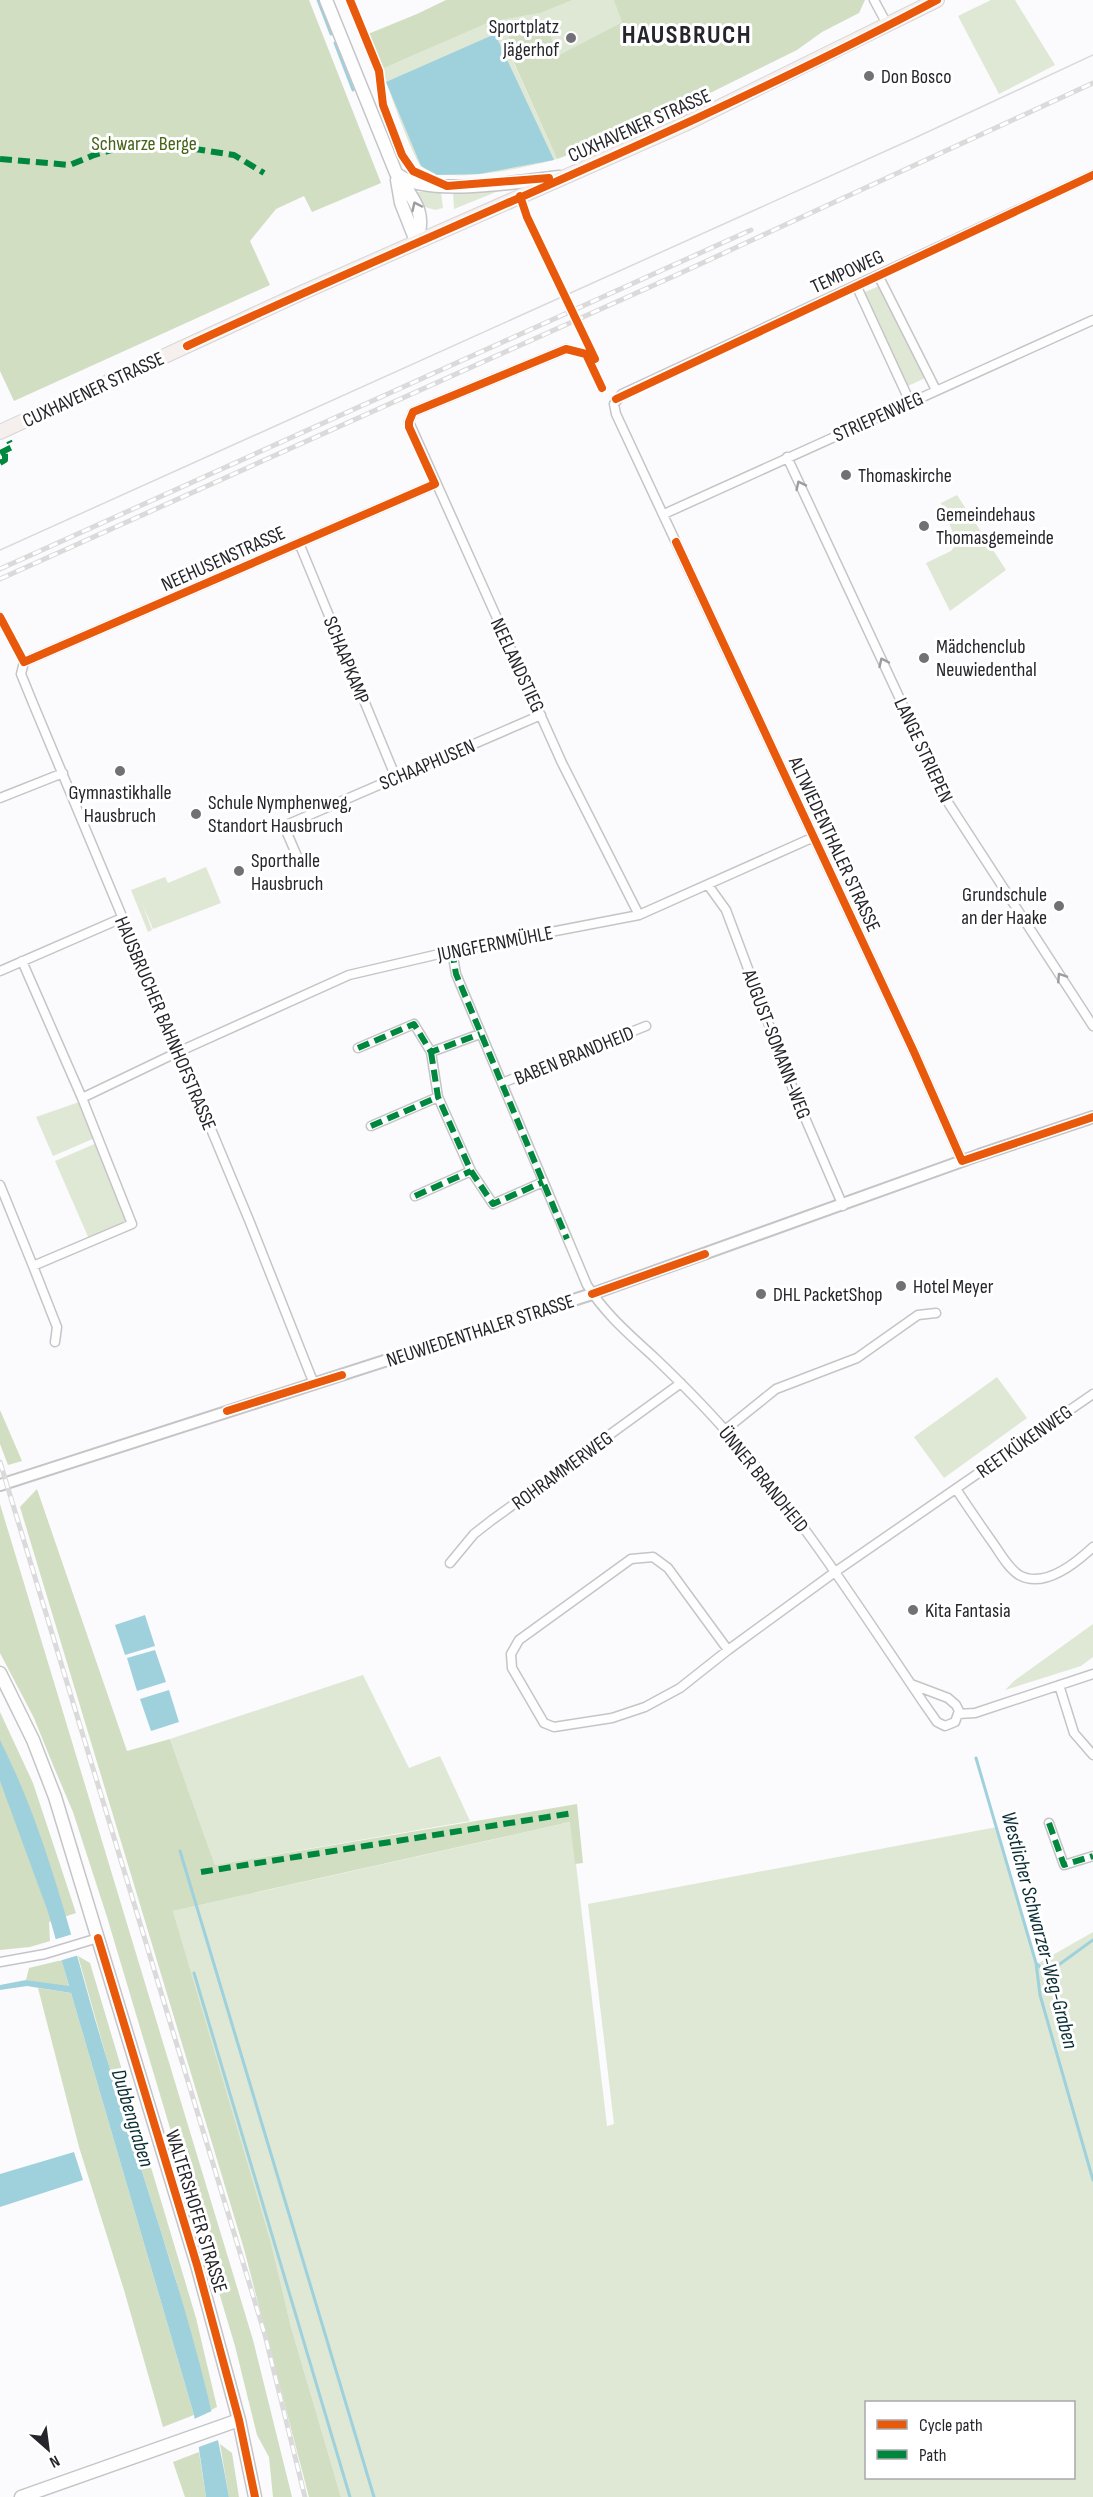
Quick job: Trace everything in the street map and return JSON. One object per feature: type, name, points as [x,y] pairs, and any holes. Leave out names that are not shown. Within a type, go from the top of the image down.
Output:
[{"type":"main road","points":[[327,0],[396,173],[413,199],[421,220],[416,241]]},
{"type":"main road","name":"CUXHAVENER STRASSE","points":[[0,432],[416,241],[685,124],[937,0]]},
{"type":"main road","points":[[396,173],[410,182],[426,186],[478,185],[564,177]]},
{"type":"main road","name":"WALTERSHOFER STRASSE","points":[[0,1673],[33,1740],[55,1797],[197,2265],[239,2420],[255,2497]]},
{"type":"main road","points":[[21,2497],[239,2420]]},
{"type":"street","points":[[874,0],[888,26]]},
{"type":"street","name":"TEMPOWEG","points":[[616,399],[1093,175]]},
{"type":"street","points":[[878,274],[936,390]]},
{"type":"street","points":[[856,285],[910,402]]},
{"type":"street","name":"STRIEPENWEG","points":[[664,514],[1093,320]]},
{"type":"street","name":"NEELANDSTIEG","points":[[566,349],[413,412],[409,422],[562,763],[639,915]]},
{"type":"street","name":"ALTWIEDENTHALER STRASSE","points":[[616,399],[614,406],[616,414],[914,1052],[962,1161]]},
{"type":"street","name":"LANGE STRIEPEN","points":[[787,457],[949,804],[1093,1026]]},
{"type":"street","name":"NEEHUSENSTRASSE","points":[[24,662],[435,484]]},
{"type":"street","name":"SCHAAPKAMP","points":[[299,543],[396,778]]},
{"type":"street","name":"HAUSBRUCHER BAHNHOFSTRASSE","points":[[24,662],[21,674],[314,1384]]},
{"type":"street","name":"SCHAAPHUSEN","points":[[300,862],[284,826],[541,715]]},
{"type":"street","points":[[0,798],[63,774]]},
{"type":"street","name":"JUNGFERNMÜHLE","points":[[82,1098],[349,975],[452,951],[639,915],[814,837]]},
{"type":"street","name":"AUGUST-SOMANN-WEG","points":[[708,885],[726,910],[789,1078],[843,1206]]},
{"type":"street","points":[[0,970],[122,918]]},
{"type":"street","name":"BABEN BRANDHEID","points":[[452,951],[456,974],[480,1034],[584,1280],[592,1294]]},
{"type":"street","points":[[22,961],[82,1098],[132,1224],[33,1266]]},
{"type":"street","points":[[358,1048],[414,1024],[430,1052],[438,1097],[471,1171],[494,1204],[543,1182]]},
{"type":"street","name":"BABEN BRANDHEID","points":[[502,1083],[646,1026]]},
{"type":"street","points":[[430,1052],[480,1034]]},
{"type":"street","points":[[371,1126],[438,1097]]},
{"type":"street","name":"NEUWIEDENTHALER STRASSE","points":[[0,1485],[592,1294],[843,1206],[962,1161],[1093,1117]]},
{"type":"street","points":[[415,1196],[471,1171]]},
{"type":"street","points":[[0,1185],[57,1327],[55,1342]]},
{"type":"street","name":"ÜNNER BRANDHEID","points":[[592,1294],[614,1320],[681,1383],[725,1430],[791,1509],[939,1724],[949,1726],[955,1722],[958,1714]]},
{"type":"street","points":[[725,1430],[776,1389],[857,1358],[918,1315],[936,1313]]},
{"type":"street","name":"ROHRAMMERWEG","points":[[450,1563],[474,1534],[681,1383]]},
{"type":"street","name":"REETKÜKENWEG","points":[[728,1650],[668,1568],[653,1557],[631,1559],[519,1640],[512,1654],[512,1668],[544,1723],[554,1728],[612,1718],[645,1707],[680,1688],[728,1650],[836,1572],[1093,1394]]},
{"type":"street","name":"REETKÜKENWEG","points":[[956,1489],[1018,1575],[1031,1578],[1046,1577],[1076,1562],[1093,1547]]},
{"type":"street","points":[[911,1684],[948,1698],[956,1705],[958,1714],[975,1713],[1093,1674]]},
{"type":"street","points":[[1059,1685],[1074,1733],[1093,1755]]},
{"type":"street","points":[[1049,1823],[1064,1865],[1093,1856]]},
{"type":"street","points":[[0,1962],[53,1952],[98,1938]]},
{"type":"green space","name":"Schwarze Berge","points":[[0,0],[309,0],[381,183],[312,212],[304,196],[276,209],[250,241],[270,285],[14,401],[0,371]]},
{"type":"green space","points":[[446,0],[572,0],[540,13],[490,22],[382,69],[368,34]]},
{"type":"green space","points":[[534,0],[664,0],[559,55],[507,48],[557,159],[508,170],[468,175],[449,175],[422,167],[407,137],[382,69],[490,22],[539,13]]},
{"type":"green space","points":[[614,0],[865,0],[859,13],[822,32],[797,50],[704,96],[598,144],[557,159],[507,47],[510,33],[543,20],[559,55],[622,22]]},
{"type":"green space","points":[[991,0],[1015,0],[1055,65],[999,94],[958,16]]},
{"type":"green space","points":[[501,190],[454,209],[453,192]]},
{"type":"green space","points":[[416,192],[441,192],[443,208],[435,210],[422,206]]},
{"type":"green space","points":[[881,285],[925,378],[906,387],[863,293]]},
{"type":"green space","points":[[957,495],[1006,570],[950,611],[926,563],[951,551],[957,543],[941,503]]},
{"type":"green space","points":[[206,867],[221,903],[153,929],[142,903],[152,930],[148,932],[131,890],[165,877],[168,883]]},
{"type":"green space","points":[[82,1101],[95,1138],[53,1156],[36,1117]]},
{"type":"green space","points":[[97,1143],[128,1223],[89,1239],[55,1161]]},
{"type":"green space","points":[[997,1377],[1027,1418],[944,1478],[914,1437]]},
{"type":"green space","points":[[0,1410],[22,1461],[8,1465],[0,1444]]},
{"type":"green space","points":[[37,1489],[127,1751],[170,1739],[215,1865],[577,1804],[583,1863],[575,1864],[570,1822],[173,1911],[270,2240],[291,2327],[341,2497],[309,2497],[244,2249],[20,1507]]},
{"type":"green space","points":[[0,1504],[253,2340],[292,2497],[273,2497],[269,2457],[257,2435],[235,2346],[107,1917],[73,1812],[34,1718],[0,1653]]},
{"type":"green space","points":[[1093,1624],[1093,1657],[1081,1666],[1005,1690],[1014,1681]]},
{"type":"green space","points":[[363,1675],[409,1768],[440,1756],[470,1821],[215,1865],[170,1739]]},
{"type":"green space","points":[[0,1712],[33,1783],[76,1913],[49,1922],[50,1941],[30,1947],[0,1950]]},
{"type":"green space","points":[[571,1822],[607,2126],[614,2124],[588,1904],[997,1827],[1037,1964],[1093,1932],[1093,2497],[341,2497],[291,2327],[269,2240],[173,1911]]},
{"type":"green space","points":[[78,1956],[90,1963],[196,2318],[217,2407],[211,2410],[174,2273],[108,2063]]},
{"type":"green space","points":[[62,1960],[69,1987],[26,1980],[29,1968]]},
{"type":"green space","points":[[38,1988],[71,1993],[194,2415],[163,2427],[124,2290],[79,2147]]},
{"type":"green space","points":[[220,2444],[232,2453],[239,2497],[229,2497]]},
{"type":"green space","points":[[199,2452],[206,2497],[185,2497],[173,2462]]},
{"type":"water","points":[[495,34],[554,160],[479,174],[437,175],[421,166],[386,82]]},
{"type":"water","points":[[145,1615],[155,1646],[125,1655],[115,1625]]},
{"type":"water","points":[[155,1650],[166,1682],[137,1691],[127,1658]]},
{"type":"water","points":[[169,1690],[179,1722],[151,1731],[140,1699]]},
{"type":"water","points":[[0,1740],[34,1819],[61,1900],[191,2333],[206,2388],[229,2497],[206,2497],[194,2415],[71,1993],[27,1986],[0,1990],[0,1985],[26,1980],[69,1986],[48,1912],[0,1781]]},
{"type":"water","points":[[74,2152],[83,2180],[0,2207],[0,2174]]},
{"type":"pier","points":[[73,1934],[79,1955],[59,1961],[53,1940]]},
{"type":"pier","points":[[214,2410],[221,2439],[196,2448],[192,2420]]},
{"type":"waterway","points":[[318,0],[331,34]]},
{"type":"waterway","points":[[335,43],[353,90]]},
{"type":"waterway","name":"Westlicher Schwarzer-Weg-Graben","points":[[976,1758],[1036,1963],[1040,1995],[1093,2180]]},
{"type":"waterway","points":[[180,1851],[374,2497]]},
{"type":"waterway","points":[[1037,1964],[1040,1967],[1053,1969],[1093,1940]]},
{"type":"waterway","points":[[194,1973],[350,2497]]},
{"type":"tram line","points":[[0,550],[919,136],[1093,55]]},
{"type":"railway","points":[[0,579],[672,277],[1093,83]]},
{"type":"railway","points":[[0,569],[751,230]]},
{"type":"railway","points":[[0,1462],[265,2335],[305,2497]]},
{"type":"marked path","points":[[0,159],[70,165],[94,155],[143,141],[234,155],[264,173]]},
{"type":"marked path","points":[[0,453],[12,447],[9,441]]},
{"type":"marked path","points":[[0,463],[5,460],[5,450]]},
{"type":"marked path","points":[[452,951],[456,974],[567,1239]]},
{"type":"marked path","points":[[358,1048],[414,1024],[431,1052],[480,1034]]},
{"type":"marked path","points":[[431,1052],[438,1097],[471,1171],[493,1204],[543,1182]]},
{"type":"marked path","points":[[371,1126],[438,1097]]},
{"type":"marked path","points":[[415,1196],[471,1171]]},
{"type":"marked path","points":[[201,1872],[573,1813]]},
{"type":"marked path","points":[[1049,1823],[1064,1865],[1093,1856]]},
{"type":"cycle path","points":[[350,0],[379,71],[383,105],[402,155],[413,171],[447,186],[549,178]]},
{"type":"cycle path","points":[[187,346],[659,136],[937,0]]},
{"type":"cycle path","points":[[616,399],[1093,175]]},
{"type":"cycle path","points":[[520,196],[527,217],[595,359]]},
{"type":"cycle path","points":[[0,617],[24,662],[435,484],[409,427],[413,412],[566,349],[586,354],[602,388]]},
{"type":"cycle path","points":[[676,542],[914,1052],[962,1161],[1093,1117]]},
{"type":"cycle path","points":[[592,1294],[705,1254]]},
{"type":"cycle path","points":[[227,1411],[342,1375]]},
{"type":"cycle path","points":[[98,1938],[197,2265],[239,2420],[255,2497]]},
{"type":"place","name":"Sportplatz Jägerhof","points":[[571,38]]},
{"type":"place","name":"Don Bosco","points":[[869,76]]},
{"type":"place","name":"Thomaskirche","points":[[846,475]]},
{"type":"place","name":"Gemeindehaus Thomasgemeinde","points":[[924,526]]},
{"type":"place","name":"Mädchenclub Neuwiedenthal","points":[[924,658]]},
{"type":"place","name":"Gymnastikhalle Hausbruch","points":[[120,771]]},
{"type":"place","name":"Schule Nymphenweg, Standort Hausbruch","points":[[196,814]]},
{"type":"place","name":"Sporthalle Hausbruch","points":[[239,871]]},
{"type":"place","name":"Grundschule an der Haake","points":[[1059,906]]},
{"type":"place","name":"Hotel Meyer","points":[[901,1286]]},
{"type":"place","name":"DHL PacketShop","points":[[761,1294]]},
{"type":"place","name":"Kita Fantasia","points":[[913,1610]]},
{"type":"district","name":"HAUSBRUCH","points":[[687,34]]},
{"type":"water label","name":"Dubbengraben","points":[[133,2118]]}]
